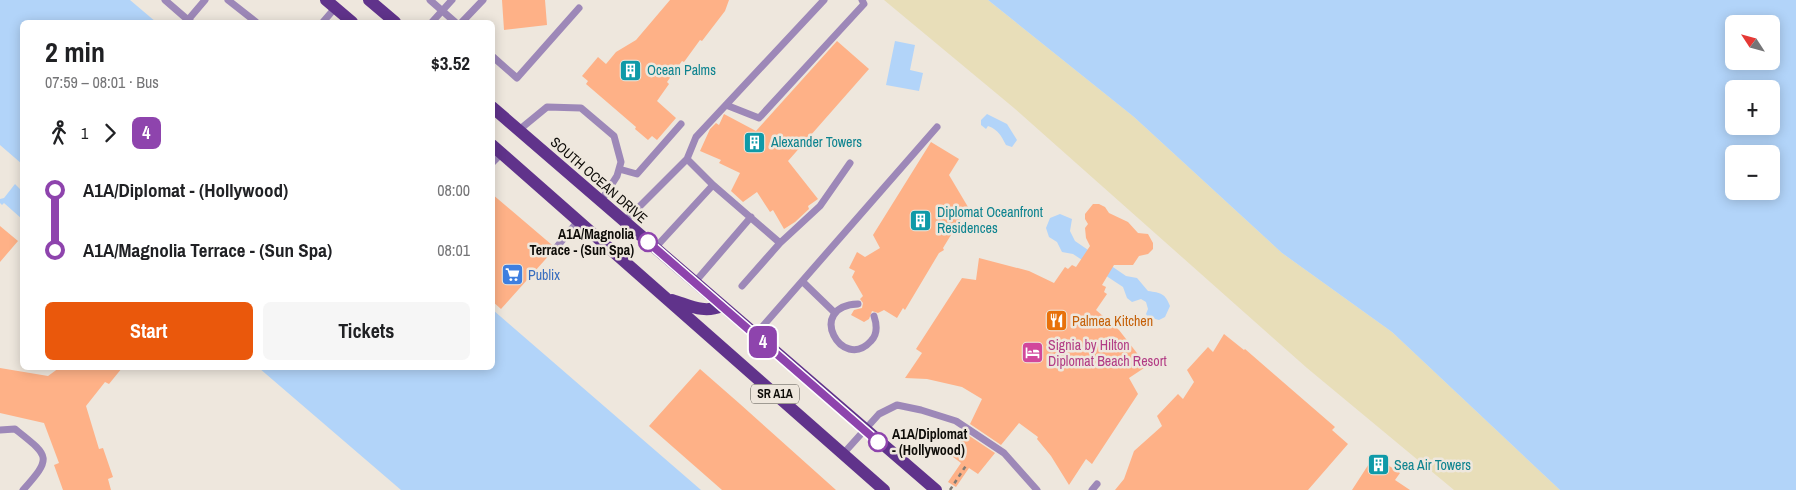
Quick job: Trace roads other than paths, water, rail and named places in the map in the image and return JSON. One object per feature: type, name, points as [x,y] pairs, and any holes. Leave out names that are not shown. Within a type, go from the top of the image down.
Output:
[{"type":"main road","points":[[369,0],[393,20]]},
{"type":"main road","points":[[331,4],[350,20]]},
{"type":"main road","name":"SOUTH OCEAN DRIVE","points":[[495,110],[936,490]]},
{"type":"main road","name":"SR A1A","points":[[497,149],[884,490]]},
{"type":"main road","points":[[665,297],[701,310],[714,309],[721,306]]},
{"type":"lane","points":[[165,0],[188,20]]},
{"type":"lane","points":[[190,20],[205,0]]},
{"type":"lane","points":[[228,0],[253,20]]},
{"type":"lane","points":[[430,0],[453,20]]},
{"type":"lane","points":[[434,20],[452,0]]},
{"type":"lane","points":[[464,20],[483,0]]},
{"type":"lane","points":[[624,222],[687,159],[696,137],[824,0]]},
{"type":"lane","points":[[726,105],[759,118],[845,27],[864,4],[862,0]]},
{"type":"lane","points":[[324,20],[331,4]]},
{"type":"lane","points":[[495,59],[517,78],[579,8]]},
{"type":"lane","points":[[519,130],[547,106],[581,108],[614,136],[621,162],[601,201]]},
{"type":"lane","points":[[619,169],[637,174],[681,124]]},
{"type":"lane","points":[[755,335],[803,282],[892,176],[937,127]]},
{"type":"lane","points":[[687,159],[713,185],[780,243]]},
{"type":"lane","points":[[742,286],[780,243],[820,206],[850,163]]},
{"type":"lane","points":[[655,248],[713,185]]},
{"type":"lane","points":[[695,282],[751,217]]},
{"type":"lane","points":[[556,248],[578,221]]},
{"type":"lane","points":[[803,282],[835,313]]},
{"type":"lane","points":[[858,304],[847,304],[835,313],[832,320],[832,335],[836,341],[849,349],[863,347],[869,343],[876,330],[874,316]]},
{"type":"lane","points":[[843,454],[863,429],[880,414],[897,405],[921,410],[956,422],[1004,453],[1037,490]]},
{"type":"lane","points":[[0,430],[15,429],[37,446],[44,458],[42,468],[23,490]]},
{"type":"water","points":[[0,0],[130,0],[154,20],[20,20],[20,162],[0,145]]},
{"type":"water","points":[[988,0],[1796,0],[1796,490],[1560,490],[1392,332],[1282,253],[1134,117]]},
{"type":"water","points":[[895,41],[915,45],[910,70],[923,73],[919,91],[886,85]]},
{"type":"water","points":[[987,114],[1007,124],[1017,140],[1012,147],[1006,145],[995,129],[988,126],[986,129],[981,125],[981,120]]},
{"type":"water","points":[[15,184],[20,189],[20,217],[4,203],[2,205],[0,203],[0,199],[4,198]]},
{"type":"water","points":[[1060,214],[1072,219],[1070,231],[1075,241],[1126,276],[1137,278],[1148,291],[1164,296],[1170,306],[1165,317],[1159,320],[1148,317],[1146,314],[1148,309],[1146,302],[1141,299],[1132,302],[1127,298],[1123,287],[1073,254],[1062,252],[1057,242],[1049,237],[1046,228],[1050,218]]},
{"type":"water","points":[[495,312],[701,490],[401,490],[261,370],[495,370]]},
{"type":"place","name":"Ocean Palms","points":[[631,70]]},
{"type":"place","name":"Alexander Towers","points":[[755,142]]},
{"type":"place","name":"Diplomat Oceanfront Residences","points":[[921,220]]},
{"type":"place","name":"A1A/Magnolia Terrace - (Sun Spa)","points":[[648,242]]},
{"type":"place","name":"Publix","points":[[512,275]]},
{"type":"place","name":"Palmea Kitchen","points":[[1056,321]]},
{"type":"place","name":"Signia by Hilton Diplomat Beach Resort","points":[[1032,353]]},
{"type":"place","name":"A1A/Diplomat - (Hollywood)","points":[[878,442]]},
{"type":"place","name":"Sea Air Towers","points":[[1378,465]]}]
